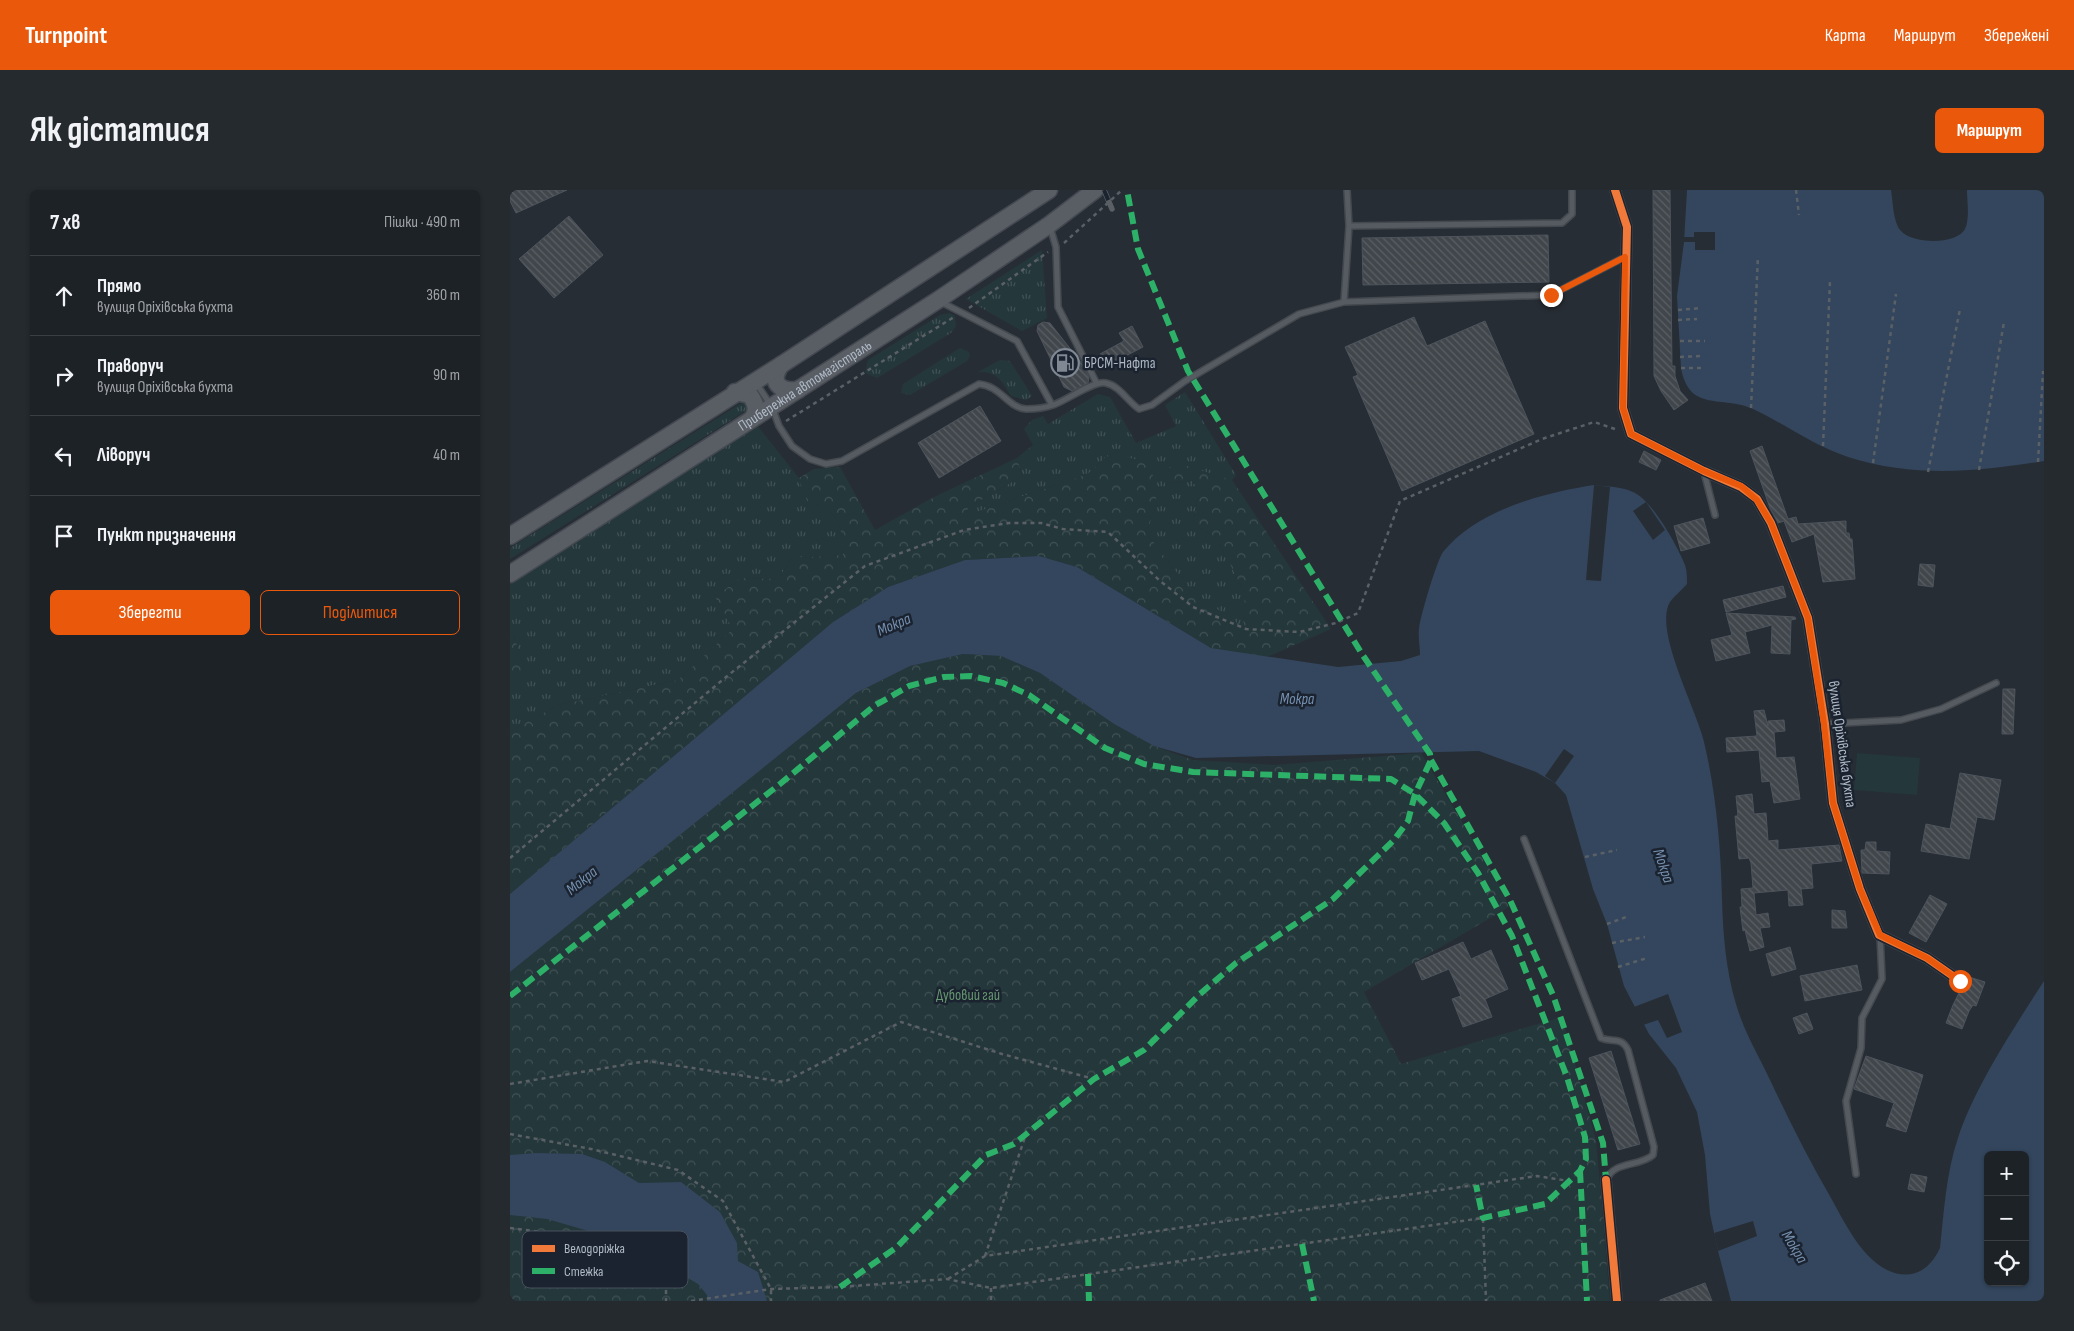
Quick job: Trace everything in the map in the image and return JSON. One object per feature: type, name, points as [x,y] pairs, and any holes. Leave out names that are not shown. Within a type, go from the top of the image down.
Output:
[{"type":"main road","name":"Прибережна автомагістраль","points":[[510,536],[754,380],[781,365],[1049,190]]},
{"type":"main road","name":"Прибережна автомагістраль","points":[[510,574],[938,300],[1050,225],[1095,190]]},
{"type":"main road","points":[[781,365],[776,372],[775,380],[780,388],[789,391],[798,390]]},
{"type":"main road","points":[[735,392],[750,395],[756,403],[756,413],[752,419]]},
{"type":"street","points":[[1614,190],[1627,227],[1623,408],[1631,434]]},
{"type":"street","name":"вулиця Оріхівська бухта","points":[[1631,434],[1704,471],[1741,486],[1757,500],[1771,523],[1808,618],[1824,724],[1833,803],[1860,889],[1880,935]]},
{"type":"street","points":[[1880,935],[1927,958],[1960,981]]},
{"type":"street","points":[[1606,1180],[1617,1301]]},
{"type":"lane","points":[[1344,302],[1349,226],[1347,190]]},
{"type":"lane","points":[[1349,226],[1562,223],[1572,214],[1572,190]]},
{"type":"lane","points":[[1050,225],[1056,247],[1058,307],[1097,384]]},
{"type":"lane","points":[[754,380],[772,407],[778,426],[792,446],[810,459],[826,464],[834,463],[848,458],[979,384],[998,390],[1015,406],[1024,409],[1052,405],[1097,384],[1106,383],[1122,392],[1129,402],[1140,409],[1152,405],[1185,381],[1299,314],[1344,302],[1551,295],[1625,257]]},
{"type":"lane","points":[[938,300],[1016,341],[1052,405]]},
{"type":"lane","points":[[1704,471],[1715,515]]},
{"type":"lane","points":[[1824,724],[1901,720],[1941,709],[1996,683]]},
{"type":"lane","points":[[1524,839],[1601,1038],[1617,1039],[1625,1043],[1628,1050],[1654,1147],[1653,1155],[1647,1161],[1615,1168],[1606,1180]]},
{"type":"lane","points":[[1856,1174],[1846,1101],[1861,1048],[1862,1018],[1882,979],[1880,935]]},
{"type":"path","points":[[1796,190],[1799,215]]},
{"type":"path","points":[[1752,408],[1758,256]]},
{"type":"path","points":[[1823,446],[1830,281]]},
{"type":"path","points":[[1873,463],[1896,294]]},
{"type":"path","points":[[1678,310],[1702,308]]},
{"type":"path","points":[[1928,472],[1960,309]]},
{"type":"path","points":[[1678,320],[1697,319]]},
{"type":"path","points":[[1979,470],[2004,322]]},
{"type":"path","points":[[1680,341],[1705,341]]},
{"type":"path","points":[[1680,357],[1701,356]]},
{"type":"path","points":[[1681,368],[1705,368]]},
{"type":"path","points":[[2038,462],[2043,371]]},
{"type":"path","points":[[510,858],[726,677],[865,566],[964,530],[1009,523],[1041,522],[1063,529],[1108,532],[1159,580],[1194,607],[1246,629],[1299,632],[1336,623],[1358,613],[1400,501],[1542,439],[1594,422],[1631,434]]},
{"type":"path","points":[[1585,857],[1617,850]]},
{"type":"path","points":[[1607,924],[1630,916]]},
{"type":"path","points":[[1612,943],[1645,937]]},
{"type":"path","points":[[1618,967],[1647,958]]},
{"type":"path","points":[[510,1084],[646,1061],[784,1082],[901,1022],[1002,1054],[1094,1078]]},
{"type":"path","points":[[510,1134],[591,1149],[678,1170],[723,1201],[771,1289],[771,1301]]},
{"type":"path","points":[[985,1256],[1026,1134]]},
{"type":"path","points":[[947,1279],[985,1256],[1537,1176],[1569,1181]]},
{"type":"path","points":[[691,1301],[771,1289],[840,1287],[947,1279],[991,1288],[1483,1218],[1486,1301]]},
{"type":"path","points":[[510,1228],[533,1231]]},
{"type":"path","points":[[666,1288],[666,1301]]},
{"type":"path","points":[[991,1288],[991,1301]]},
{"type":"green space","points":[[1042,250],[1047,318],[1022,331],[966,299]]},
{"type":"green space","points":[[949,313],[955,316],[956,326],[951,333],[877,378],[865,373],[868,360],[940,315]]},
{"type":"green space","points":[[960,348],[969,352],[970,356],[967,361],[910,395],[901,393],[903,384]]},
{"type":"green space","points":[[1000,360],[1010,361],[1032,396],[1026,400],[1011,396],[1002,382],[994,375],[978,372]]},
{"type":"green space","points":[[1185,392],[1236,475],[1232,480],[1215,479],[1181,464],[1165,484],[1192,480],[1199,491],[1193,524],[1216,538],[1245,593],[1243,628],[1190,590],[1145,531],[1157,505],[1110,453],[1088,474],[957,519],[971,506],[1022,476],[1017,458],[1033,445],[1024,429],[1032,420],[1043,416],[1048,424],[1098,394],[1110,397],[1136,443],[1176,426],[1165,405]]},
{"type":"green space","points":[[743,402],[747,402],[749,405],[747,410],[510,559],[510,548]]},
{"type":"green space","points":[[752,419],[799,478],[807,501],[827,510],[837,520],[840,526],[843,555],[792,558],[778,579],[740,578],[715,597],[733,629],[678,680],[558,705],[510,731],[510,682],[526,674],[513,634],[510,635],[510,573]]},
{"type":"green space","points":[[1110,453],[1151,463],[1157,505],[1145,531],[1190,590],[1243,627],[1245,593],[1216,538],[1193,524],[1199,491],[1192,480],[1165,484],[1163,469],[1181,464],[1232,480],[1331,629],[1267,657],[1211,648],[1077,567],[1039,556],[965,560],[888,587],[833,622],[510,894],[510,731],[558,705],[678,680],[733,629],[715,597],[740,578],[778,579],[792,558],[843,555],[840,526],[837,520],[827,510],[807,501],[799,478],[814,469],[840,467],[875,530],[934,497],[1017,458],[1022,476],[971,506],[959,518],[1088,474]]},
{"type":"green space","points":[[513,634],[526,674],[510,682],[510,635]]},
{"type":"green space","name":"Дубовий гай","points":[[963,654],[1001,656],[1040,673],[1114,724],[1154,746],[1193,760],[1275,765],[1421,753],[1499,884],[1509,907],[1364,992],[1401,1064],[1562,1017],[1596,1140],[1610,1301],[510,1301],[510,972],[856,693],[909,666]]},
{"type":"green space","points":[[1857,753],[1920,758],[1917,795],[1854,790]]},
{"type":"water","points":[[1687,190],[1891,190],[1895,217],[1901,231],[1915,238],[1934,241],[1953,238],[1965,229],[1968,215],[1967,190],[2044,190],[2044,461],[1994,468],[1946,471],[1897,468],[1873,464],[1823,447],[1753,409],[1742,405],[1709,400],[1699,397],[1691,391],[1685,382],[1681,368],[1677,296],[1684,242]]},
{"type":"water","name":"Мокра","points":[[1594,485],[1614,487],[1633,492],[1656,513],[1685,565],[1687,584],[1670,602],[1666,615],[1667,631],[1671,650],[1700,728],[1708,761],[1715,800],[1719,840],[1723,926],[1730,979],[1736,1004],[1752,1044],[1823,1184],[1858,1244],[1872,1260],[1883,1267],[1893,1272],[1914,1273],[1924,1269],[1933,1260],[1940,1248],[1951,1165],[1965,1119],[1996,1058],[2044,981],[2044,1301],[1731,1301],[1710,1214],[1705,1155],[1697,1112],[1676,1068],[1649,1034],[1624,986],[1607,924],[1593,889],[1566,795],[1555,783],[1536,772],[1479,751],[1196,758],[1154,746],[1114,724],[1040,673],[1001,656],[963,654],[910,666],[856,693],[510,972],[510,894],[833,622],[888,587],[965,560],[1039,556],[1077,567],[1211,648],[1338,667],[1401,661],[1420,655],[1419,629],[1422,613],[1443,552],[1457,537],[1492,514],[1554,493]]},
{"type":"water","points":[[536,1153],[582,1154],[605,1162],[639,1183],[681,1182],[720,1212],[737,1243],[738,1261],[758,1272],[767,1301],[707,1301],[707,1295],[698,1284],[688,1278],[688,1231],[589,1231],[547,1219],[510,1215],[510,1155]]},
{"type":"pier","points":[[1694,232],[1715,232],[1715,250],[1695,250],[1695,242],[1684,242],[1684,237],[1694,237]]},
{"type":"pier","points":[[1594,485],[1610,487],[1601,581],[1586,580]]},
{"type":"pier","points":[[1646,502],[1665,530],[1653,540],[1633,511]]},
{"type":"pier","points":[[1564,749],[1574,756],[1555,783],[1545,776]]},
{"type":"pier","points":[[1668,994],[1682,1032],[1667,1038],[1658,1020],[1643,1025],[1634,1007]]},
{"type":"pier","points":[[1753,1221],[1757,1236],[1718,1251],[1714,1233]]},
{"type":"building","points":[[510,190],[567,190],[516,213],[510,201]]},
{"type":"building","points":[[1653,190],[1670,190],[1672,366],[1675,366],[1675,376],[1680,391],[1688,400],[1674,410],[1661,391],[1654,376]]},
{"type":"building","points":[[569,216],[603,255],[554,298],[519,259]]},
{"type":"building","points":[[1548,235],[1549,282],[1363,285],[1362,238]]},
{"type":"building","points":[[1414,317],[1427,346],[1485,321],[1534,434],[1402,491],[1353,377],[1358,375],[1345,347]]},
{"type":"building","points":[[1043,322],[1050,323],[1083,365],[1089,377],[1088,383],[1072,391],[1064,387],[1037,331],[1038,325]]},
{"type":"building","points":[[1132,326],[1143,347],[1110,364],[1109,361],[1105,363],[1100,354],[1124,341],[1119,333]]},
{"type":"building","points":[[980,406],[1001,441],[939,478],[918,443]]},
{"type":"building","points":[[1762,446],[1788,519],[1796,517],[1798,524],[1846,521],[1846,533],[1849,533],[1850,539],[1852,539],[1855,579],[1823,582],[1814,534],[1792,542],[1784,521],[1778,523],[1770,508],[1750,451]]},
{"type":"building","points":[[1644,451],[1661,460],[1656,470],[1639,462]]},
{"type":"building","points":[[1703,518],[1710,543],[1681,551],[1674,526]]},
{"type":"building","points":[[1920,564],[1935,565],[1933,587],[1918,585]]},
{"type":"building","points":[[1783,586],[1786,597],[1726,612],[1723,600]]},
{"type":"building","points":[[1726,613],[1795,617],[1796,619],[1791,620],[1790,654],[1771,653],[1772,625],[1745,632],[1750,653],[1716,661],[1711,640],[1732,635]]},
{"type":"building","points":[[2003,689],[2015,689],[2013,734],[2002,734]]},
{"type":"building","points":[[1764,710],[1768,726],[1768,721],[1784,720],[1785,731],[1774,732],[1776,758],[1794,757],[1800,799],[1774,803],[1770,781],[1762,782],[1759,750],[1727,752],[1726,738],[1757,736],[1754,711]]},
{"type":"building","points":[[1960,773],[2001,780],[1994,820],[1977,817],[1969,859],[1921,851],[1926,824],[1950,829]]},
{"type":"building","points":[[1752,794],[1754,814],[1766,813],[1768,841],[1778,840],[1778,850],[1839,845],[1842,861],[1811,864],[1813,888],[1801,889],[1803,905],[1789,906],[1788,890],[1754,893],[1756,915],[1768,913],[1770,927],[1760,928],[1764,947],[1750,951],[1745,930],[1743,931],[1740,907],[1742,907],[1741,889],[1753,888],[1751,863],[1749,858],[1739,859],[1735,816],[1738,816],[1736,796]]},
{"type":"building","points":[[1866,842],[1876,842],[1876,851],[1890,852],[1889,874],[1862,873],[1861,850],[1865,850]]},
{"type":"building","points":[[1930,895],[1947,904],[1926,942],[1909,933]]},
{"type":"building","points":[[1832,910],[1845,911],[1847,928],[1832,928]]},
{"type":"building","points":[[1463,942],[1471,959],[1491,950],[1508,989],[1485,999],[1492,1017],[1463,1027],[1452,999],[1461,996],[1449,969],[1422,980],[1415,963]]},
{"type":"building","points":[[1790,947],[1796,969],[1772,976],[1766,954]]},
{"type":"building","points":[[1857,965],[1862,990],[1805,1001],[1800,976]]},
{"type":"building","points":[[1966,976],[1985,982],[1976,1006],[1973,1005],[1969,1011],[1962,1029],[1946,1023],[1962,987],[1966,984]]},
{"type":"building","points":[[1807,1013],[1813,1029],[1799,1034],[1793,1018]]},
{"type":"building","points":[[1611,1051],[1640,1144],[1618,1150],[1589,1058]]},
{"type":"building","points":[[1866,1056],[1923,1075],[1906,1132],[1886,1126],[1894,1103],[1854,1089]]},
{"type":"building","points":[[1911,1174],[1927,1177],[1924,1192],[1908,1189]]},
{"type":"building","points":[[1705,1283],[1712,1301],[1660,1301],[1660,1300]]},
{"type":"railway","points":[[1104,190],[1112,209]]},
{"type":"marked path","points":[[840,1287],[897,1247],[986,1155],[1014,1144],[1094,1079],[1144,1050],[1200,994],[1236,963],[1333,899],[1394,840],[1408,821],[1415,794],[1431,760],[1430,754],[1362,654],[1188,371],[1138,249],[1127,190]]},
{"type":"marked path","points":[[510,996],[780,784],[874,706],[909,686],[944,677],[971,676],[1003,683],[1029,695],[1105,748],[1144,764],[1193,772],[1391,779],[1415,794],[1444,823],[1478,873],[1512,936],[1567,1077],[1585,1137],[1586,1159],[1580,1171],[1545,1204],[1483,1218],[1476,1185]]},
{"type":"marked path","points":[[1431,760],[1510,900],[1553,995],[1603,1143],[1606,1180]]},
{"type":"marked path","points":[[1580,1171],[1587,1301]]},
{"type":"marked path","points":[[1302,1244],[1314,1301]]},
{"type":"marked path","points":[[1088,1274],[1089,1301]]},
{"type":"cycle path","points":[[1615,190],[1627,227],[1623,408],[1631,434],[1704,471],[1741,487],[1757,499],[1771,523],[1808,618],[1825,724],[1833,803],[1860,889],[1879,935],[1927,958],[1960,981]]},
{"type":"cycle path","points":[[1606,1180],[1617,1301]]},
{"type":"place","name":"БРСМ-Нафта","points":[[1065,363]]},
{"type":"route","points":[[1551,295],[1625,257],[1623,408],[1631,434],[1704,471],[1741,486],[1757,500],[1771,523],[1808,618],[1824,724],[1833,803],[1860,889],[1880,935],[1927,958],[1960,981]]}]
